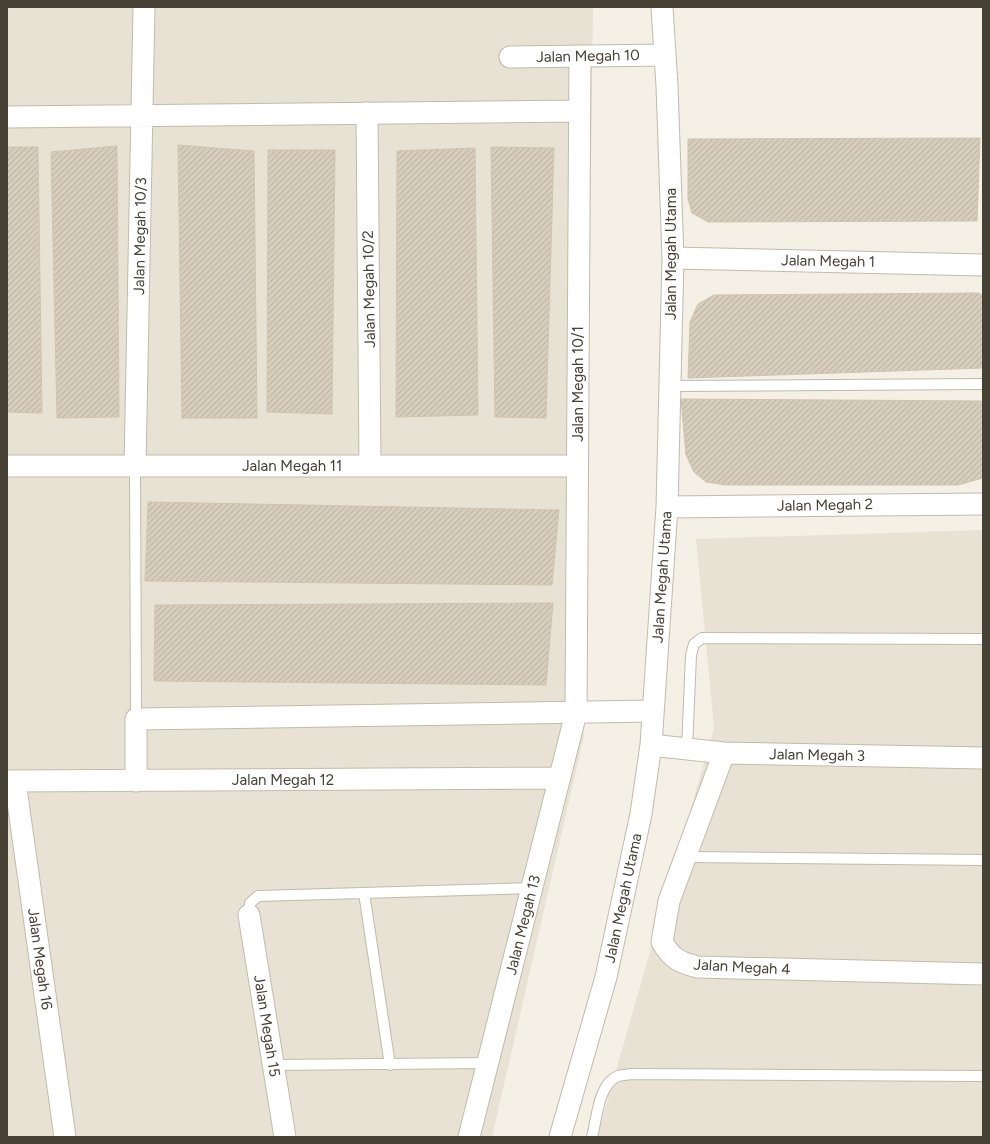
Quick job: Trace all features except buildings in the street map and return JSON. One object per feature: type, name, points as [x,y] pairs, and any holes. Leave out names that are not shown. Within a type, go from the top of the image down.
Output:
[{"type":"street","name":"Jalan Megah 10/3","points":[[135,466],[144,7]]},
{"type":"street","name":"Jalan Megah Utama","points":[[560,1137],[606,978],[641,814],[651,745],[667,507],[673,258],[662,7]]},
{"type":"street","name":"Jalan Megah 10","points":[[510,57],[665,55]]},
{"type":"street","name":"Jalan Megah 10/1","points":[[576,712],[580,56]]},
{"type":"street","points":[[7,117],[579,111]]},
{"type":"street","name":"Jalan Megah 10/2","points":[[367,113],[370,466]]},
{"type":"street","name":"Jalan Megah 1","points":[[673,258],[983,265]]},
{"type":"street","name":"Jalan Megah 11","points":[[7,466],[577,466]]},
{"type":"street","name":"Jalan Megah 2","points":[[667,507],[983,504]]},
{"type":"street","points":[[136,781],[136,719],[653,711]]},
{"type":"street","name":"Jalan Megah 13","points":[[469,1137],[576,712]]},
{"type":"street","name":"Jalan Megah 3","points":[[651,745],[724,753],[983,758]]},
{"type":"street","name":"Jalan Megah 4","points":[[724,753],[670,901],[662,942],[670,956],[682,963],[697,967],[983,974]]},
{"type":"street","name":"Jalan Megah 12","points":[[11,781],[560,778]]},
{"type":"street","name":"Jalan Megah 16","points":[[11,781],[65,1137]]},
{"type":"street","name":"Jalan Megah 15","points":[[249,915],[285,1137]]},
{"type":"lane","points":[[670,386],[983,384]]},
{"type":"lane","points":[[135,466],[136,719]]},
{"type":"lane","points":[[687,749],[691,655],[694,644],[702,638],[983,639]]},
{"type":"lane","points":[[686,857],[983,860]]},
{"type":"lane","points":[[249,915],[250,903],[258,896],[532,888]]},
{"type":"lane","points":[[364,893],[390,1065]]},
{"type":"lane","points":[[274,1065],[488,1063]]},
{"type":"lane","points":[[592,1137],[602,1095],[609,1082],[618,1076],[630,1074],[983,1076]]},
{"type":"shaded area","points":[[7,7],[593,7],[584,736],[492,1137],[7,1137]]},
{"type":"shaded area","points":[[983,530],[983,1137],[597,1137],[714,728],[696,539]]}]
